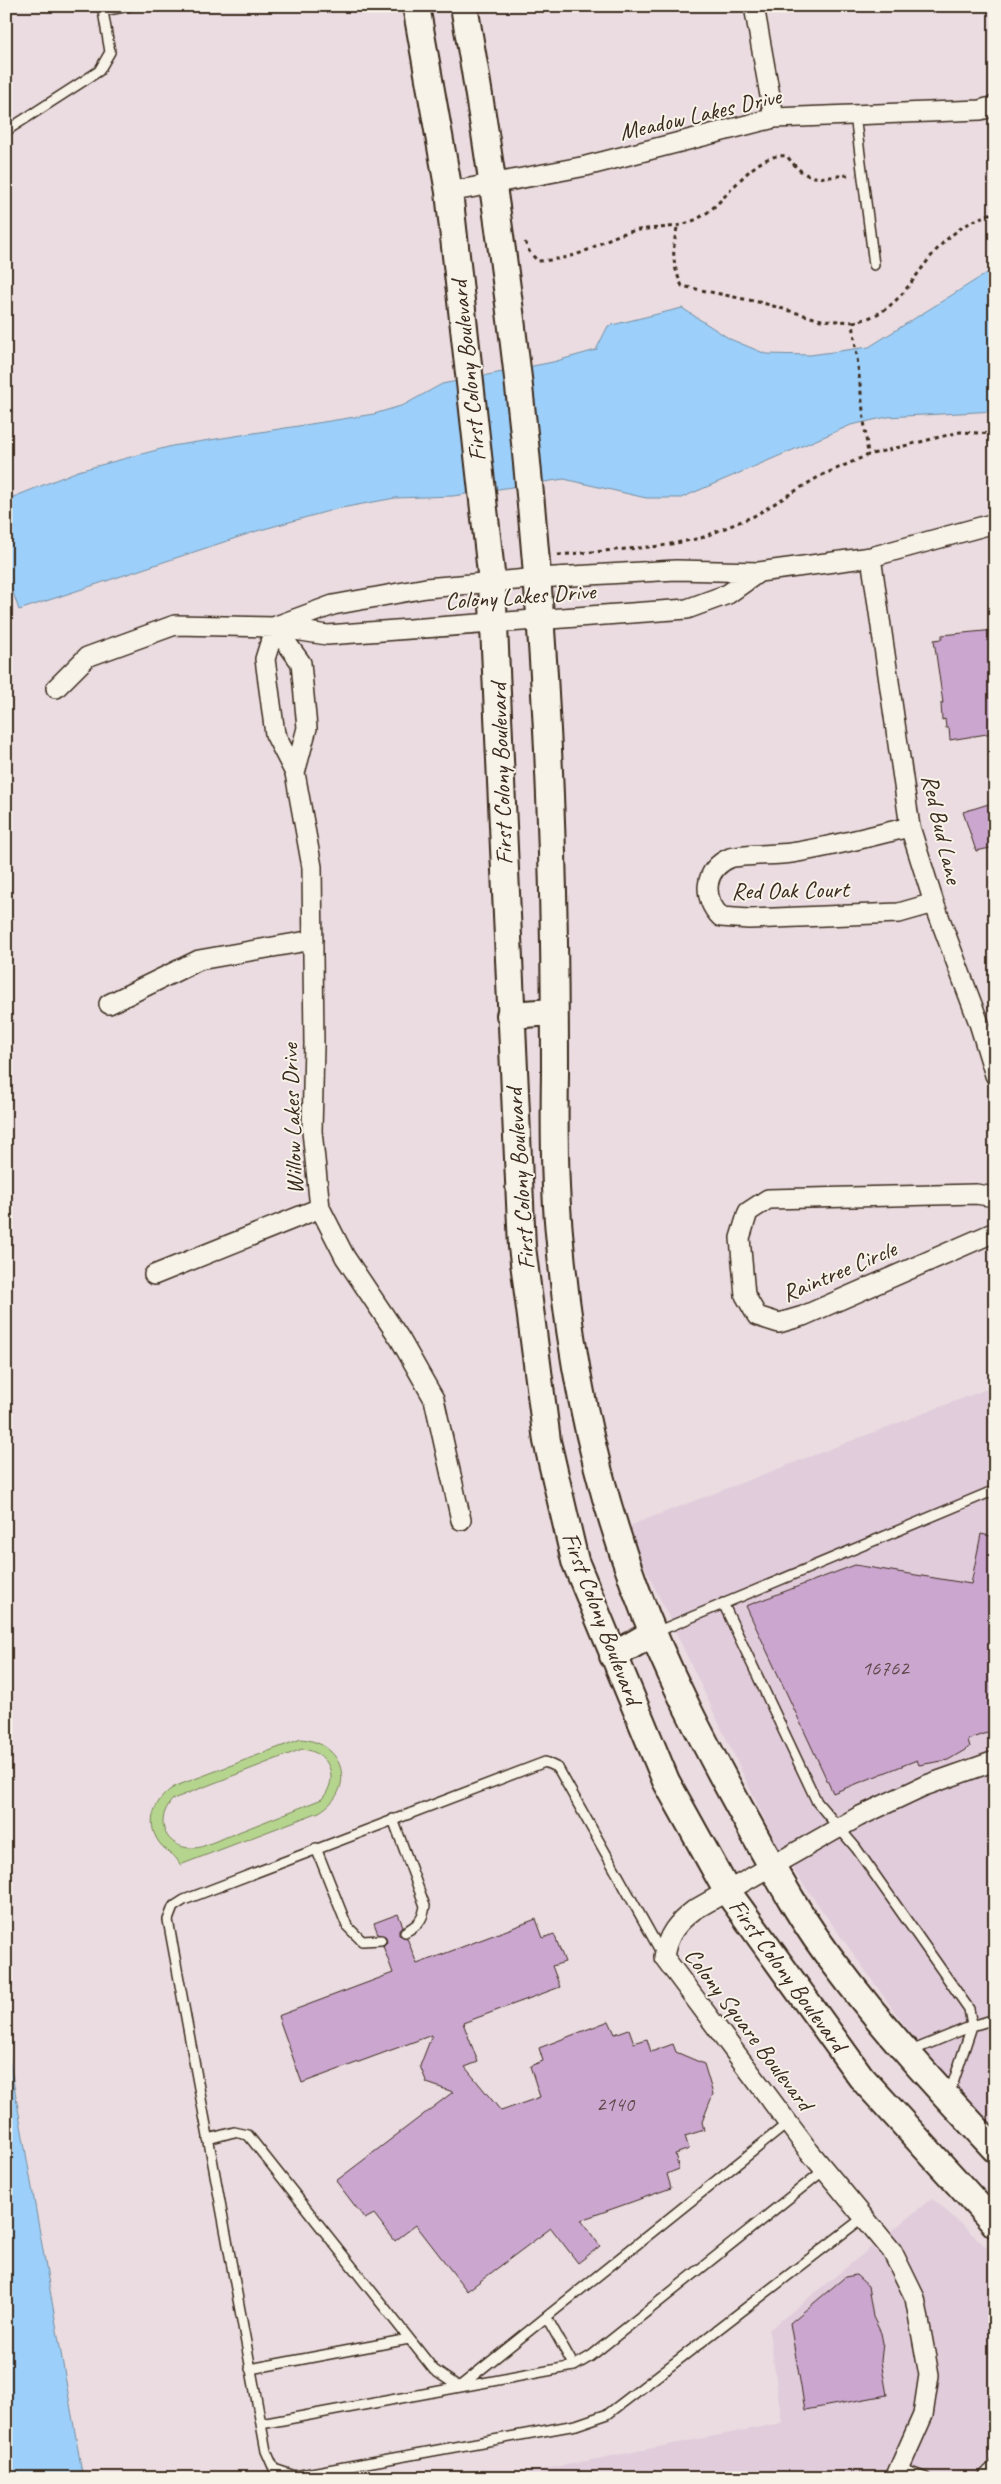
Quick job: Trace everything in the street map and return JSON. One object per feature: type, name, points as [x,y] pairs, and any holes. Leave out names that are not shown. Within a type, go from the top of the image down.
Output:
[{"type":"main road","name":"First Colony Boulevard","points":[[416,6],[449,192],[492,582],[510,1015],[522,1248],[547,1441],[574,1561],[666,1781],[727,1891],[861,2077],[995,2224]]},
{"type":"main road","name":"First Colony Boulevard","points":[[464,6],[494,184],[515,340],[533,515],[550,805],[555,1168],[559,1235],[576,1367],[589,1431],[605,1495],[635,1588],[653,1633],[711,1758],[772,1866],[834,1964],[906,2053],[995,2149]]},
{"type":"main road","points":[[510,1015],[553,1012]]},
{"type":"main road","points":[[613,1656],[653,1633]]},
{"type":"street","points":[[754,6],[774,118]]},
{"type":"street","name":"Meadow Lakes Drive","points":[[449,192],[586,166],[774,118],[980,110],[995,106]]},
{"type":"street","name":"Colony Lakes Drive","points":[[275,627],[333,605],[426,588],[492,582],[537,566],[759,572],[871,557],[995,523]]},
{"type":"street","name":"Red Bud Lane","points":[[871,557],[910,827],[934,903],[987,1021],[995,1075]]},
{"type":"street","name":"Colony Lakes Drive","points":[[56,688],[87,657],[175,625],[275,627],[327,635],[687,609],[728,594],[759,572]]},
{"type":"street","name":"Willow Lakes Drive","points":[[275,627],[265,659],[275,734],[295,773],[312,867],[312,1132],[320,1208],[345,1257],[400,1339],[434,1399],[461,1520]]},
{"type":"street","name":"Willow Lakes Drive","points":[[275,627],[300,663],[307,728],[295,773]]},
{"type":"street","name":"Red Oak Court","points":[[910,827],[805,851],[771,856],[731,858],[716,867],[709,884],[708,897],[711,908],[721,917],[749,918],[899,914],[934,903]]},
{"type":"street","points":[[109,1004],[199,960],[313,940]]},
{"type":"street","name":"Raintree Circle","points":[[995,1197],[976,1194],[768,1199],[748,1212],[740,1238],[745,1295],[757,1316],[779,1323],[803,1316],[995,1232]]},
{"type":"street","points":[[154,1275],[320,1208]]},
{"type":"street","name":"Colony Square Boulevard","points":[[897,2473],[923,2414],[928,2375],[915,2298],[892,2251],[824,2170],[664,1957],[669,1935],[682,1918],[727,1891],[839,1828],[924,1786],[995,1761]]},
{"type":"street","points":[[988,2478],[995,2471]]},
{"type":"lane","points":[[6,131],[99,72],[110,52],[103,9],[129,6]]},
{"type":"lane","points":[[855,115],[874,265]]},
{"type":"lane","points":[[653,1633],[995,1490]]},
{"type":"lane","points":[[723,1603],[817,1802],[856,1848],[969,2009],[972,2026],[948,2098]]},
{"type":"lane","points":[[664,1957],[558,1768],[545,1762],[316,1848],[184,1900],[173,1907],[168,1920],[260,2424],[266,2451],[274,2469],[295,2476],[576,2425],[608,2414],[864,2217]]},
{"type":"lane","points":[[393,1819],[425,1906],[423,1918],[417,1926],[405,1932]]},
{"type":"lane","points":[[316,1848],[347,1926],[362,1941],[381,1940]]},
{"type":"lane","points":[[906,2053],[972,2026],[995,2020]]},
{"type":"lane","points":[[459,2387],[788,2123]]},
{"type":"lane","points":[[208,2139],[234,2132],[248,2135],[434,2370],[459,2387]]},
{"type":"lane","points":[[260,2424],[574,2366],[591,2356],[824,2170]]},
{"type":"lane","points":[[547,2318],[574,2366]]},
{"type":"lane","points":[[250,2368],[409,2339]]},
{"type":"lane","points":[[897,2473],[926,2478]]},
{"type":"path","points":[[522,236],[530,253],[538,261],[558,260],[583,252],[624,233],[650,228],[677,228],[703,216],[738,181],[761,164],[778,155],[787,156],[798,170],[807,176],[817,178],[862,174]]},
{"type":"path","points":[[677,228],[673,248],[674,269],[682,286],[763,303],[821,320],[853,322],[870,319],[888,309],[900,298],[942,244],[967,222],[995,212]]},
{"type":"path","points":[[853,322],[868,455]]},
{"type":"path","points":[[537,566],[561,555],[661,546],[701,538],[754,516],[820,476],[868,455],[960,432],[995,434]]},
{"type":"shaded area","points":[[995,1386],[995,2131],[938,2072],[779,1850],[626,1527]]},
{"type":"shaded area","points":[[932,2198],[995,2255],[995,2478],[499,2478],[782,2423],[769,2330]]},
{"type":"green space","points":[[301,1739],[316,1742],[328,1749],[336,1758],[341,1769],[342,1780],[338,1792],[331,1803],[319,1812],[180,1865],[177,1859],[156,1838],[152,1821],[157,1805],[162,1797],[176,1786]],"holes":[[[302,1749],[312,1751],[325,1761],[331,1775],[330,1783],[322,1799],[201,1847],[190,1848],[180,1846],[167,1835],[163,1818],[166,1809],[173,1799]]]},
{"type":"water","points":[[995,268],[995,411],[887,417],[851,425],[681,498],[646,498],[564,479],[453,496],[395,498],[336,509],[257,531],[19,610],[6,572],[6,500],[78,471],[172,446],[374,414],[404,405],[442,384],[553,362],[596,350],[608,326],[682,308],[730,339],[766,354],[810,355],[869,347]]},
{"type":"water","points":[[6,2040],[83,2478],[6,2478]]},
{"type":"building","points":[[995,630],[995,728],[992,729],[993,733],[950,740],[949,728],[946,728],[945,719],[942,720],[941,703],[943,703],[934,640],[942,639],[942,635]]},
{"type":"building","points":[[995,802],[995,847],[976,851],[963,812]]},
{"type":"building","points":[[981,1534],[995,1537],[995,1730],[968,1740],[970,1747],[948,1760],[919,1765],[917,1760],[833,1793],[746,1606],[855,1565],[971,1584]]},
{"type":"building","points":[[398,1914],[403,1926],[399,1929],[399,1935],[407,1938],[417,1964],[536,1919],[543,1938],[554,1934],[565,1962],[552,1966],[560,1987],[463,2023],[478,2062],[465,2067],[501,2111],[540,2097],[530,2066],[543,2061],[539,2048],[609,2021],[615,2034],[629,2029],[634,2043],[647,2039],[651,2052],[673,2044],[676,2052],[704,2064],[713,2094],[702,2122],[704,2130],[685,2136],[689,2149],[675,2154],[679,2169],[667,2174],[671,2188],[581,2220],[600,2246],[578,2263],[551,2228],[467,2291],[416,2225],[395,2241],[374,2214],[365,2219],[336,2181],[453,2092],[427,2083],[420,2066],[432,2035],[302,2083],[278,2016],[393,1973],[383,1946],[387,1942],[386,1937],[378,1934],[374,1923]]},
{"type":"building","points":[[856,2275],[868,2286],[873,2317],[881,2333],[883,2343],[881,2361],[887,2395],[805,2410],[790,2323],[845,2277]]}]
